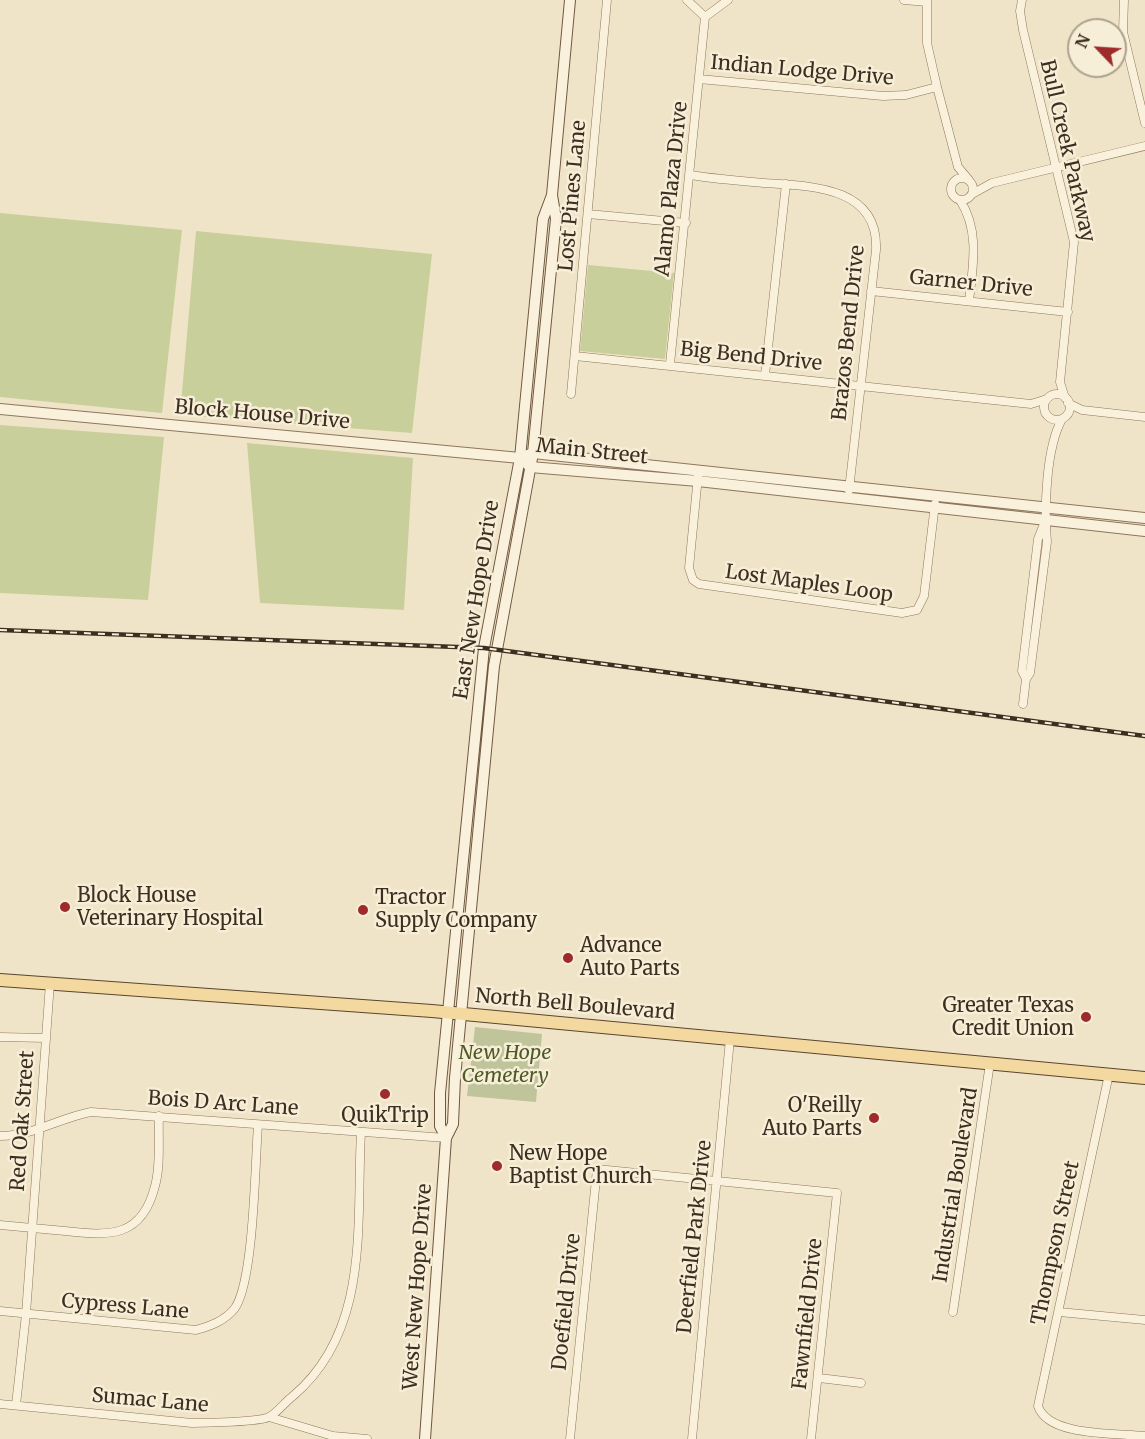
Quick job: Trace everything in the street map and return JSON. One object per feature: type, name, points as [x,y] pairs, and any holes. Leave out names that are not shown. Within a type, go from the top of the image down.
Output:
[{"type":"main road","name":"East New Hope Drive","points":[[461,1014],[494,666],[533,453],[556,219],[552,195],[570,0]]},
{"type":"main road","name":"East New Hope Drive","points":[[446,1012],[484,648],[520,458],[543,219],[552,195]]},
{"type":"main road","name":"Block House Drive","points":[[0,409],[520,458]]},
{"type":"main road","name":"Main Street","points":[[1145,518],[849,485],[698,475],[530,467],[520,458],[533,453],[698,475],[934,509],[1145,531]]},
{"type":"main road","name":"North Bell Boulevard","points":[[0,980],[446,1012],[1145,1078]]},
{"type":"main road","name":"West New Hope Drive","points":[[446,1012],[440,1093],[440,1126],[446,1138]]},
{"type":"main road","name":"West New Hope Drive","points":[[424,1439],[446,1138],[453,1124],[461,1014]]},
{"type":"street","name":"Lost Pines Lane","points":[[571,394],[607,0]]},
{"type":"street","points":[[687,0],[705,17],[728,0]]},
{"type":"street","points":[[903,0],[927,1],[927,43],[937,87],[958,167],[970,181],[972,195],[968,213]]},
{"type":"street","name":"Bull Creek Parkway","points":[[1022,0],[1020,11],[1023,30],[1074,242],[1060,382],[1067,400]]},
{"type":"street","points":[[1124,0],[1123,32],[1145,123]]},
{"type":"street","name":"Alamo Plaza Drive","points":[[670,364],[691,175],[705,17]]},
{"type":"street","name":"Indian Lodge Drive","points":[[699,79],[883,96],[906,95],[937,87]]},
{"type":"street","points":[[960,200],[992,183],[1145,146]]},
{"type":"street","points":[[958,167],[952,183],[952,193],[960,200],[968,213],[975,242],[969,301]]},
{"type":"street","name":"Brazos Bend Drive","points":[[691,175],[786,184],[837,192],[861,207],[869,218],[876,244],[848,497]]},
{"type":"street","points":[[952,183],[962,177],[970,181],[992,183]]},
{"type":"street","points":[[765,375],[786,184]]},
{"type":"street","points":[[588,214],[686,223]]},
{"type":"street","name":"Garner Drive","points":[[871,291],[1068,312]]},
{"type":"street","name":"Big Bend Drive","points":[[575,356],[670,364],[1031,404],[1049,398]]},
{"type":"street","name":"Bull Creek Parkway","points":[[1049,398],[1060,382]]},
{"type":"street","points":[[1023,704],[1026,679],[1030,673],[1047,542],[1046,521],[1054,433],[1047,415],[1049,398],[1058,395],[1082,410],[1145,417]]},
{"type":"street","points":[[1054,433],[1064,417],[1067,400]]},
{"type":"street","name":"Big Bend Drive","points":[[1031,404],[1047,415]]},
{"type":"street","points":[[1047,415],[1064,417],[1082,410]]},
{"type":"street","name":"Lost Maples Loop","points":[[698,475],[689,568],[693,580],[699,584],[902,613],[917,610],[924,596],[936,496]]},
{"type":"street","name":"Red Oak Street","points":[[16,1405],[26,1314],[50,983]]},
{"type":"street","points":[[0,1036],[46,1038]]},
{"type":"street","name":"Deerfield Park Drive","points":[[692,1439],[730,1039]]},
{"type":"street","name":"Industrial Boulevard","points":[[953,1312],[990,1063]]},
{"type":"street","name":"Thompson Street","points":[[1108,1074],[1038,1406],[1044,1418],[1064,1428],[1145,1436]]},
{"type":"street","name":"Bois D Arc Lane","points":[[0,1136],[22,1136],[66,1118],[91,1112],[446,1138]]},
{"type":"street","points":[[0,1226],[103,1236],[122,1232],[139,1220],[149,1206],[156,1183],[159,1116]]},
{"type":"street","name":"Cypress Lane","points":[[0,1311],[196,1330],[215,1325],[235,1308],[246,1280],[258,1125]]},
{"type":"street","points":[[361,1131],[357,1259],[345,1314],[332,1349],[320,1370],[270,1417],[333,1436],[367,1439]]},
{"type":"street","name":"Doefield Drive","points":[[570,1439],[597,1168],[717,1181]]},
{"type":"street","name":"Fawnfield Drive","points":[[717,1181],[837,1193],[811,1439]]},
{"type":"street","points":[[1059,1312],[1145,1320]]},
{"type":"street","points":[[819,1378],[861,1383]]},
{"type":"street","name":"Sumac Lane","points":[[0,1404],[192,1423],[216,1424],[270,1417]]},
{"type":"green space","points":[[0,213],[182,230],[162,413],[0,397]]},
{"type":"green space","points":[[196,231],[432,254],[412,433],[180,415]]},
{"type":"green space","points":[[588,265],[674,273],[665,359],[580,351]]},
{"type":"green space","points":[[0,425],[164,437],[148,600],[0,593]]},
{"type":"green space","points":[[247,443],[413,458],[404,610],[260,603]]},
{"type":"green space","name":"New Hope Cemetery","points":[[475,1027],[542,1034],[536,1102],[467,1096]]},
{"type":"railway","points":[[0,630],[484,648],[1145,736]]},
{"type":"place","name":"Block House Veterinary Hospital","points":[[65,907]]},
{"type":"place","name":"Tractor Supply Company","points":[[363,910]]},
{"type":"place","name":"Advance Auto Parts","points":[[568,958]]},
{"type":"place","name":"Greater Texas Credit Union","points":[[1086,1017]]},
{"type":"place","name":"QuikTrip","points":[[385,1094]]},
{"type":"place","name":"O'Reilly Auto Parts","points":[[874,1118]]},
{"type":"place","name":"New Hope Baptist Church","points":[[497,1166]]}]
